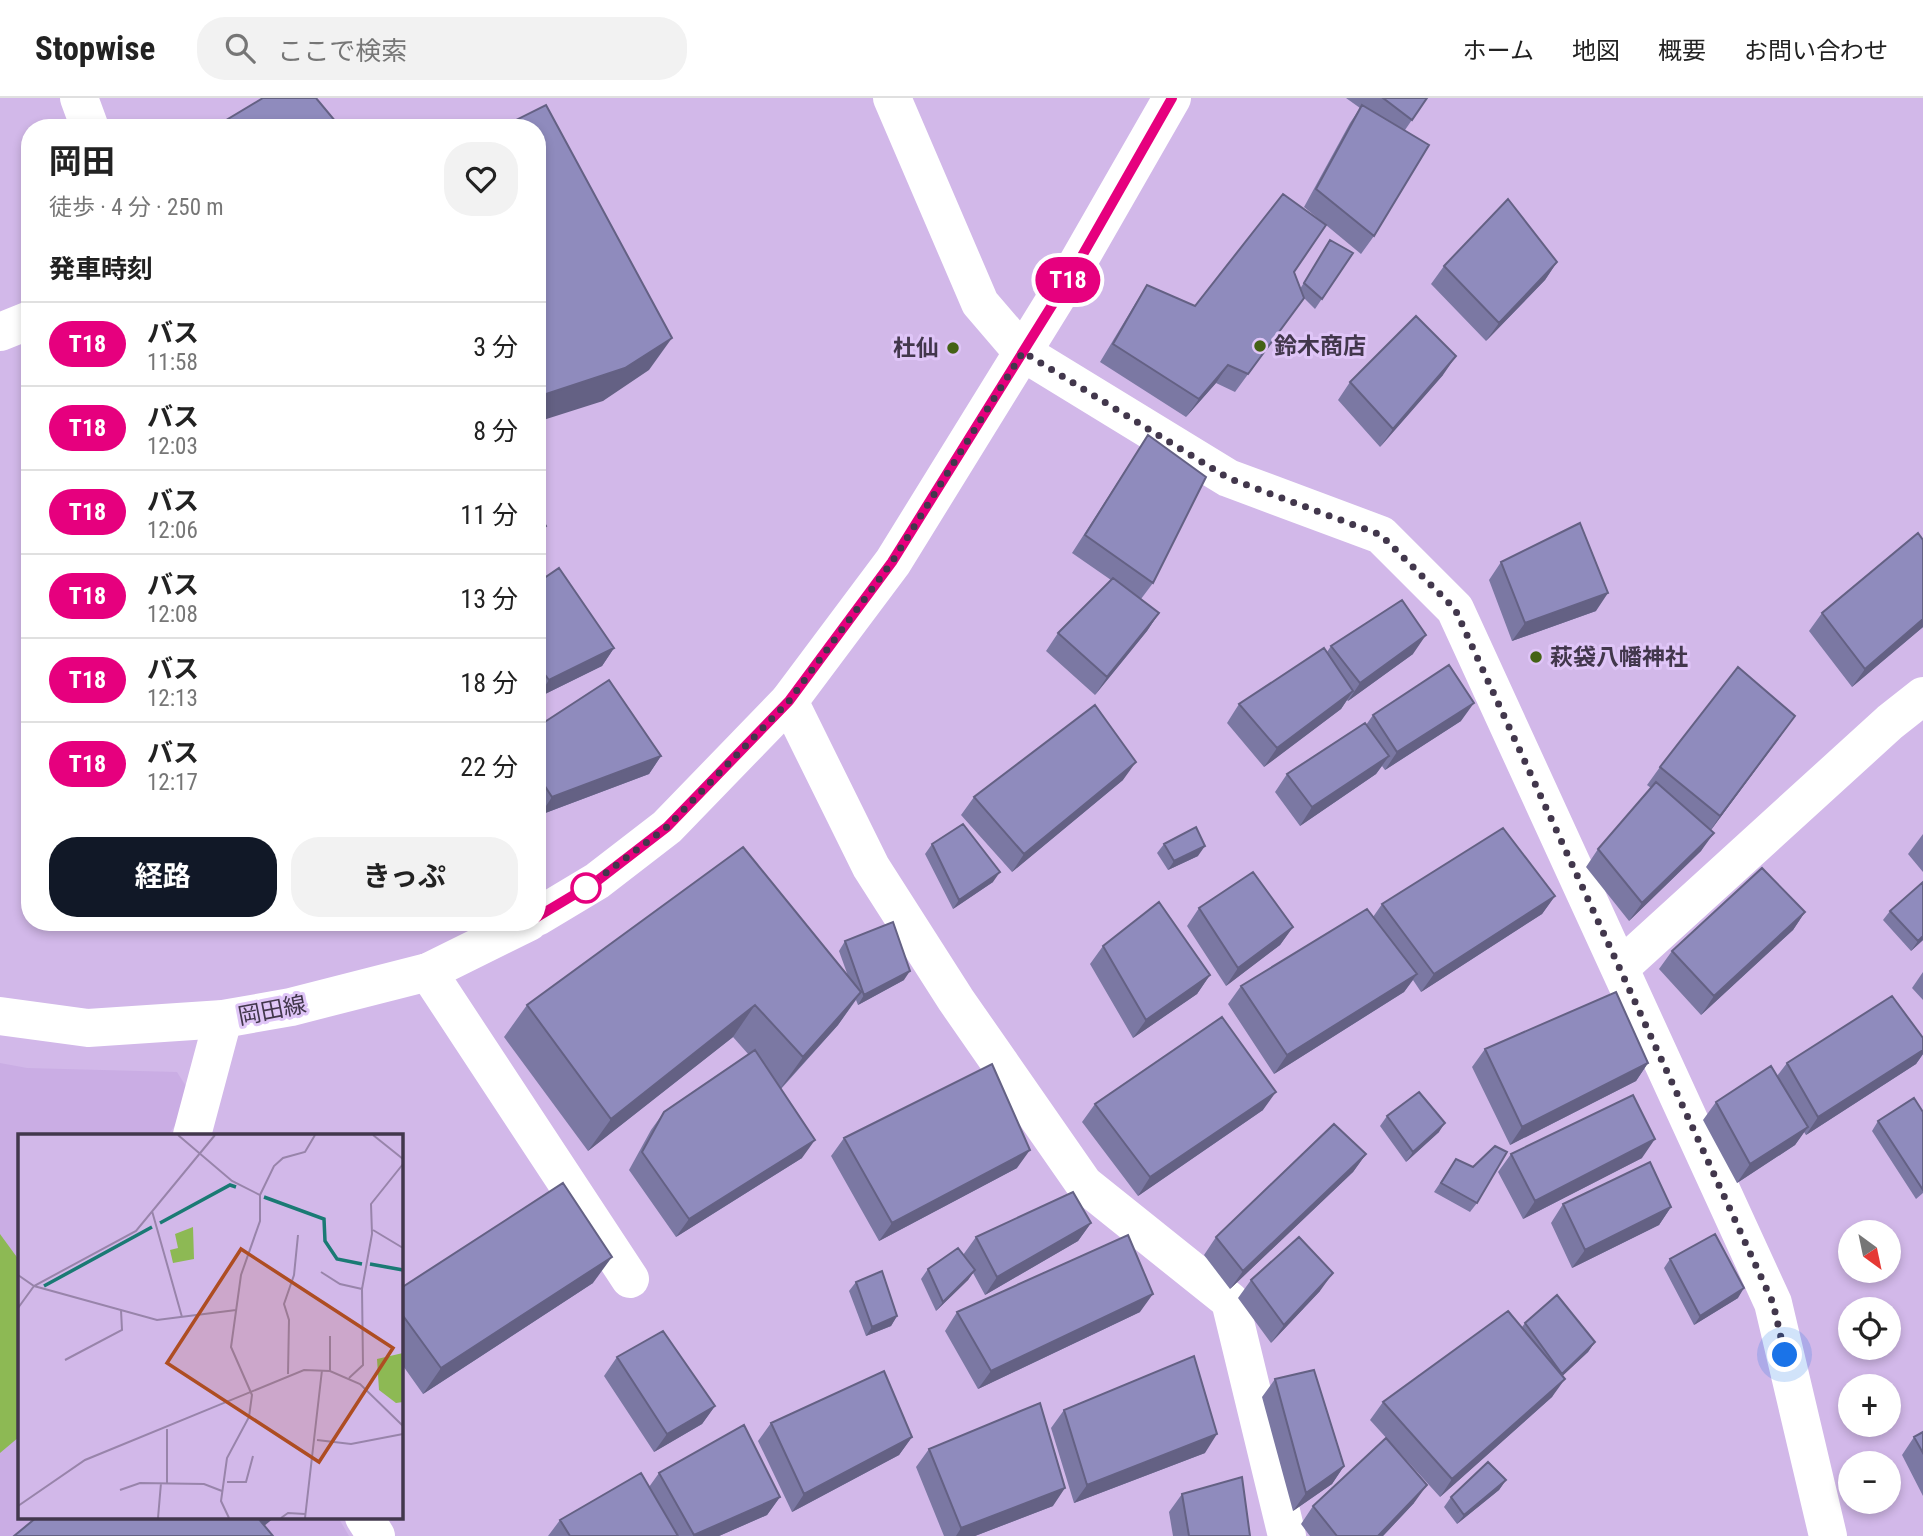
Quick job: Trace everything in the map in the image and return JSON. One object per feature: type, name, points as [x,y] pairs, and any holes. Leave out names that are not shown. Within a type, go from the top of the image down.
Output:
[{"type":"street","points":[[79,98],[87,119]]},
{"type":"street","points":[[892,98],[980,303],[1023,352],[1228,478],[1381,535],[1455,609],[1773,1303],[1828,1536]]},
{"type":"street","name":"岡田線","points":[[546,910],[597,881],[667,827],[789,701],[892,562],[1074,270],[1172,98]]},
{"type":"street","points":[[0,332],[21,324]]},
{"type":"street","points":[[1620,968],[1890,722],[1923,696]]},
{"type":"street","points":[[789,701],[871,867],[956,1000],[1084,1184],[1230,1301],[1287,1536]]},
{"type":"street","name":"岡田線","points":[[0,1017],[88,1028],[223,1019],[291,1007],[428,972],[507,931]]},
{"type":"street","points":[[428,972],[630,1279]]},
{"type":"street","points":[[192,1134],[223,1019]]},
{"type":"street","points":[[365,1518],[376,1536]]},
{"type":"shaded area","points":[[0,1063],[27,1068],[177,1072],[194,1099],[169,1134],[18,1134],[18,1518],[339,1518],[349,1536],[0,1536]]},
{"type":"green space","points":[[0,1234],[18,1259],[18,1438],[0,1453]]},
{"type":"building","points":[[263,98],[316,98],[334,119],[228,119]]},
{"type":"building","points":[[1383,98],[1427,98],[1412,120]]},
{"type":"building","points":[[546,105],[672,338],[625,368],[546,394],[546,119],[518,119]]},
{"type":"building","points":[[1362,105],[1429,145],[1374,236],[1316,189]]},
{"type":"building","points":[[1283,194],[1326,225],[1294,272],[1304,298],[1248,374],[1228,365],[1199,399],[1113,344],[1147,285],[1195,306]]},
{"type":"building","points":[[1508,199],[1557,262],[1499,323],[1444,266]]},
{"type":"building","points":[[1330,240],[1353,253],[1322,299],[1304,283]]},
{"type":"building","points":[[1416,316],[1456,356],[1393,429],[1350,382]]},
{"type":"building","points":[[1148,435],[1206,477],[1153,583],[1085,535]]},
{"type":"building","points":[[1580,523],[1608,593],[1525,623],[1501,562]]},
{"type":"building","points":[[1918,533],[1923,540],[1923,619],[1865,669],[1822,613]]},
{"type":"building","points":[[559,568],[614,648],[549,680],[546,676],[546,577]]},
{"type":"building","points":[[1113,578],[1159,613],[1107,677],[1058,633]]},
{"type":"building","points":[[1402,600],[1426,635],[1360,683],[1331,646]]},
{"type":"building","points":[[1324,648],[1353,691],[1277,748],[1239,704]]},
{"type":"building","points":[[1449,665],[1474,703],[1397,752],[1373,715]]},
{"type":"building","points":[[1738,667],[1795,716],[1720,816],[1660,767]]},
{"type":"building","points":[[609,680],[661,756],[552,797],[546,788],[546,721]]},
{"type":"building","points":[[1095,705],[1136,762],[1024,854],[974,797]]},
{"type":"building","points":[[1365,723],[1389,756],[1312,807],[1287,774]]},
{"type":"building","points":[[1656,782],[1714,833],[1642,903],[1598,849]]},
{"type":"building","points":[[963,824],[1000,872],[959,900],[932,844]]},
{"type":"building","points":[[1196,827],[1205,846],[1174,861],[1164,844]]},
{"type":"building","points":[[1503,828],[1555,896],[1434,974],[1382,904]]},
{"type":"building","points":[[743,847],[861,992],[803,1057],[755,1005],[611,1119],[527,1005]]},
{"type":"building","points":[[1762,868],[1805,912],[1714,996],[1672,951]]},
{"type":"building","points":[[1253,872],[1293,927],[1238,968],[1199,908]]},
{"type":"building","points":[[1923,882],[1923,936],[1918,941],[1890,911]]},
{"type":"building","points":[[1159,902],[1210,975],[1146,1020],[1103,946]]},
{"type":"building","points":[[1367,909],[1417,974],[1287,1055],[1241,986]]},
{"type":"building","points":[[893,922],[910,971],[864,995],[845,941]]},
{"type":"building","points":[[1616,992],[1648,1063],[1522,1127],[1485,1049]]},
{"type":"building","points":[[1892,996],[1923,1038],[1923,1050],[1818,1117],[1787,1063]]},
{"type":"building","points":[[1222,1017],[1276,1092],[1150,1177],[1095,1104]]},
{"type":"building","points":[[755,1050],[815,1140],[689,1219],[642,1152],[664,1112]]},
{"type":"building","points":[[992,1064],[1030,1150],[892,1223],[844,1138]]},
{"type":"building","points":[[1771,1066],[1808,1127],[1750,1164],[1716,1102]]},
{"type":"building","points":[[1419,1092],[1445,1123],[1413,1152],[1387,1116]]},
{"type":"building","points":[[1633,1095],[1655,1139],[1535,1201],[1511,1154]]},
{"type":"building","points":[[1914,1098],[1923,1112],[1923,1190],[1878,1121]]},
{"type":"building","points":[[1334,1124],[1366,1154],[1243,1271],[1216,1237]]},
{"type":"building","points":[[1495,1146],[1507,1152],[1477,1203],[1441,1183],[1456,1159],[1473,1167]]},
{"type":"building","points":[[1650,1162],[1671,1207],[1585,1250],[1563,1204]]},
{"type":"building","points":[[563,1183],[612,1257],[441,1368],[402,1314],[402,1287]]},
{"type":"building","points":[[1073,1192],[1091,1223],[997,1277],[976,1237]]},
{"type":"building","points":[[1715,1234],[1744,1288],[1700,1316],[1670,1259]]},
{"type":"building","points":[[1128,1235],[1153,1294],[991,1371],[957,1312]]},
{"type":"building","points":[[1299,1237],[1333,1273],[1284,1325],[1251,1280]]},
{"type":"building","points":[[958,1248],[975,1270],[943,1302],[928,1269]]},
{"type":"building","points":[[882,1271],[897,1316],[872,1327],[856,1282]]},
{"type":"building","points":[[1557,1295],[1595,1342],[1562,1374],[1525,1323]]},
{"type":"building","points":[[1508,1311],[1565,1379],[1452,1479],[1383,1402]]},
{"type":"building","points":[[663,1331],[715,1406],[667,1434],[617,1357]]},
{"type":"building","points":[[1194,1356],[1217,1434],[1087,1485],[1064,1410]]},
{"type":"building","points":[[1314,1370],[1344,1466],[1306,1493],[1275,1379]]},
{"type":"building","points":[[884,1371],[912,1437],[804,1494],[771,1423]]},
{"type":"building","points":[[1040,1403],[1065,1488],[961,1528],[929,1449]]},
{"type":"building","points":[[744,1425],[780,1497],[694,1535],[659,1473]]},
{"type":"building","points":[[1923,1432],[1923,1453],[1914,1437]]},
{"type":"building","points":[[1386,1438],[1427,1485],[1378,1536],[1337,1536],[1313,1506]]},
{"type":"building","points":[[1488,1462],[1506,1480],[1464,1515],[1451,1497]]},
{"type":"building","points":[[641,1473],[678,1536],[570,1536],[560,1520]]},
{"type":"building","points":[[1242,1477],[1250,1536],[1189,1536],[1182,1494]]},
{"type":"building","points":[[36,1518],[258,1518],[273,1536],[14,1536]]},
{"type":"bus line","name":"T18","points":[[546,912],[597,881],[667,827],[789,701],[892,562],[1074,270],[1172,98]]},
{"type":"place","name":"鈴木商店","points":[[1260,346]]},
{"type":"place","name":"杜仙","points":[[953,348]]},
{"type":"place","name":"萩袋八幡神社","points":[[1536,657]]},
{"type":"route","points":[[586,888],[667,827],[789,701],[892,562],[1023,352],[1228,478],[1381,535],[1455,609],[1773,1303],[1785,1355]]}]
